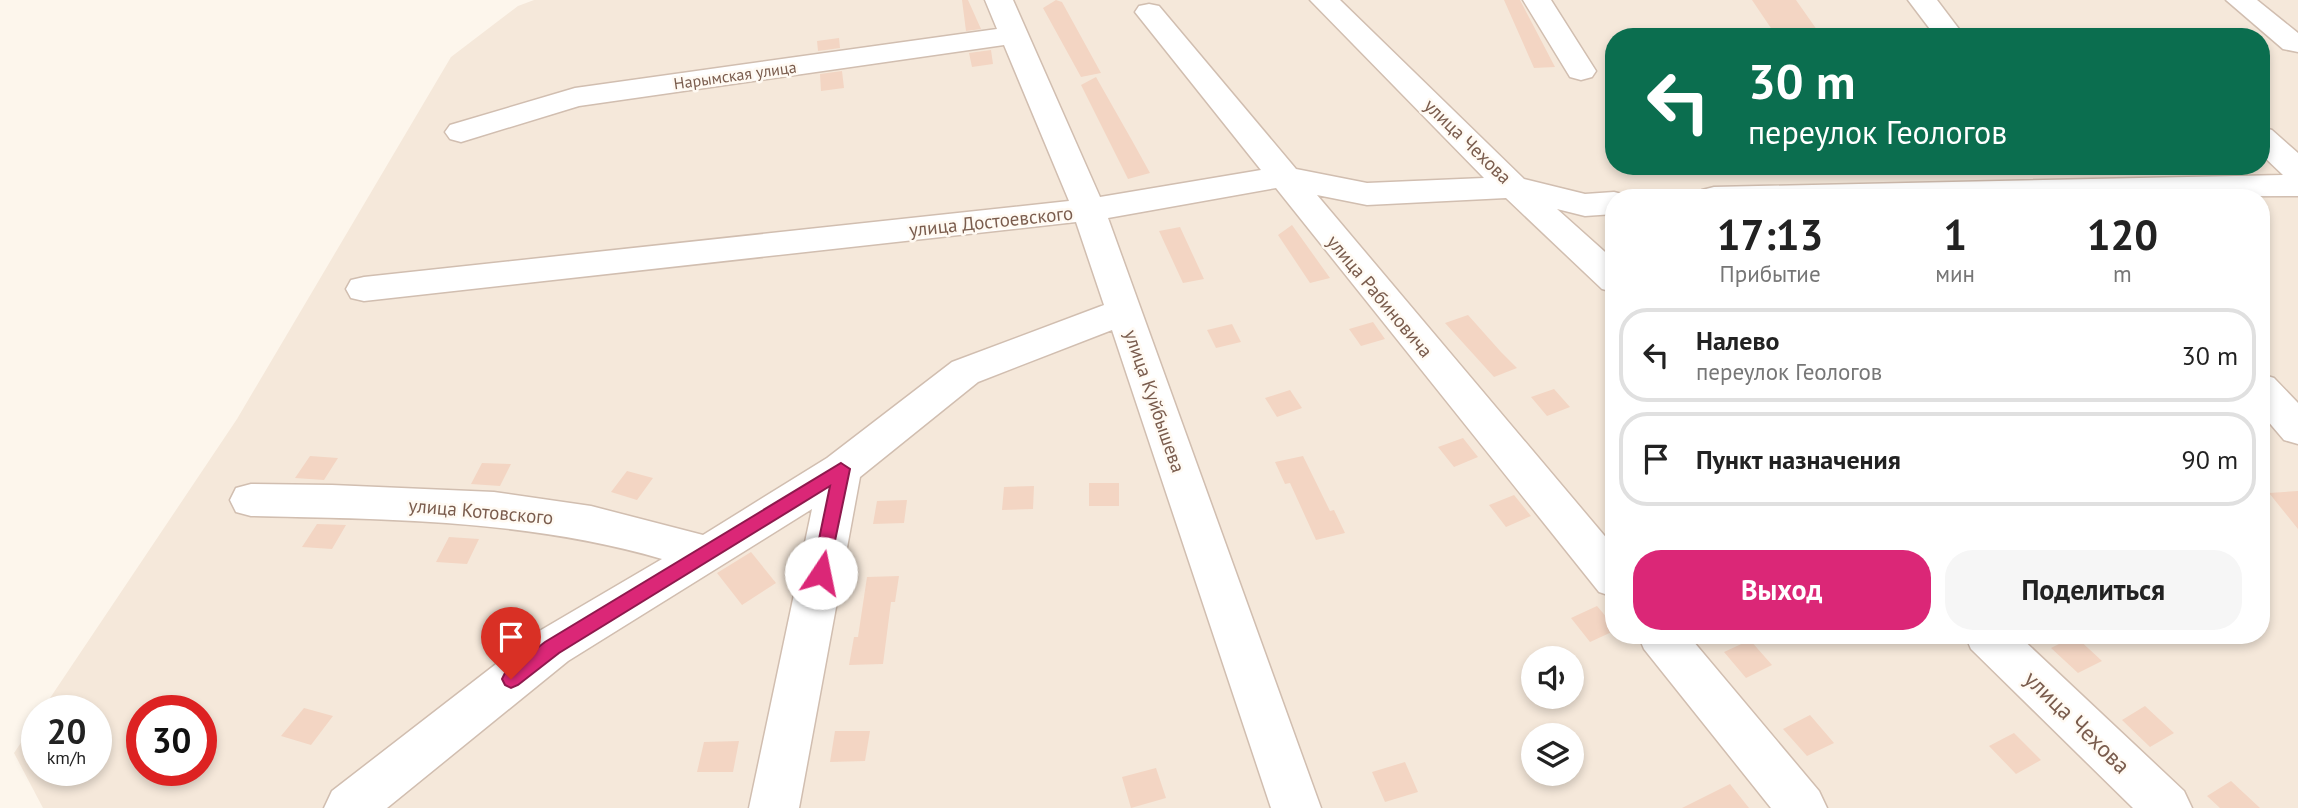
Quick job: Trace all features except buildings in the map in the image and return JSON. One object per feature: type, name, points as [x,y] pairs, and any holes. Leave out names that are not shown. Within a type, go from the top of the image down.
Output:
[{"type":"street","name":"улица Куйбышева","points":[[999,0],[1089,210],[1296,808]]},
{"type":"street","name":"улица Чехова","points":[[1325,0],[1605,272]]},
{"type":"street","points":[[1537,0],[1581,71]]},
{"type":"street","points":[[1922,0],[1944,28]]},
{"type":"street","points":[[2240,0],[2295,43]]},
{"type":"street","name":"улица Рабиновича","points":[[1149,12],[1605,568]]},
{"type":"street","name":"Нарымская улица","points":[[461,132],[576,97],[1014,35]]},
{"type":"street","points":[[2270,44],[2295,43]]},
{"type":"street","points":[[2270,145],[2298,171]]},
{"type":"street","points":[[1733,189],[1747,175]]},
{"type":"street","name":"улица Достоевского","points":[[364,289],[1089,210],[1282,177],[1367,194],[1515,187],[1585,205],[1605,204]]},
{"type":"street","points":[[1938,189],[2071,184],[2298,185]]},
{"type":"street","points":[[349,808],[552,647],[708,554],[841,469],[965,372],[1124,311]]},
{"type":"street","points":[[2270,400],[2287,423]]},
{"type":"street","points":[[774,808],[841,469]]},
{"type":"street","name":"улица Котовского","points":[[251,500],[405,503],[483,509],[574,520],[708,554]]},
{"type":"street","points":[[1667,644],[1802,808]]},
{"type":"street","name":"улица Чехова","points":[[1996,644],[2167,808]]},
{"type":"shaded area","points":[[534,0],[2298,0],[2298,808],[43,808],[31,786],[112,786],[112,695],[52,695],[237,419],[451,57],[518,6]]},
{"type":"shaded area","points":[[21,743],[21,766],[14,753]]},
{"type":"route","points":[[511,679],[552,647],[765,519],[841,469],[821,573]]}]
